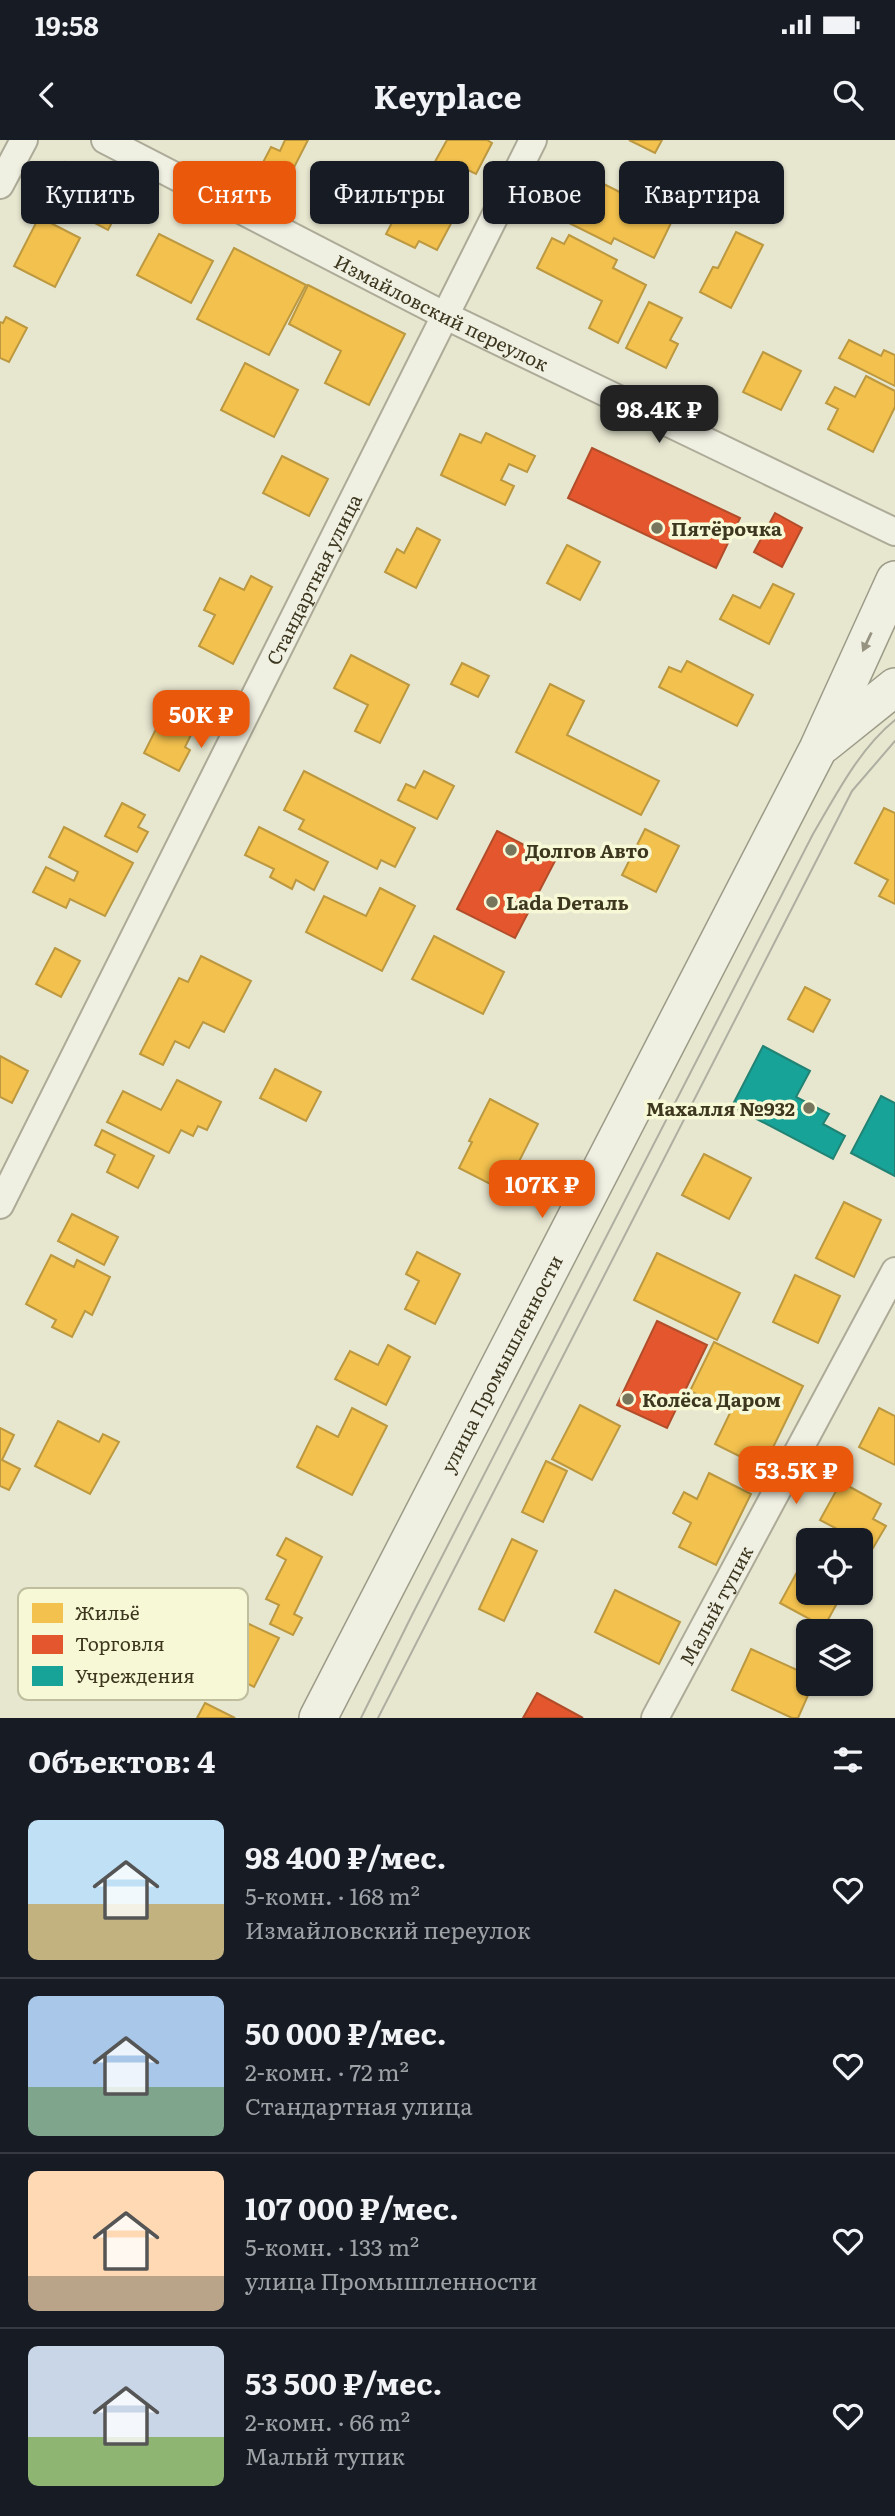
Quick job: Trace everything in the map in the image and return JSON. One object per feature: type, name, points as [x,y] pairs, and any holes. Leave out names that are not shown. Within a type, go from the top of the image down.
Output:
[{"type":"main road","name":"улица Промышленности","points":[[318,1718],[818,749],[895,580]]},
{"type":"main road","name":"улица Промышленности","points":[[818,749],[895,687]]},
{"type":"street","points":[[0,185],[24,140]]},
{"type":"street","name":"Измайловский переулок","points":[[105,140],[444,315],[895,532]]},
{"type":"street","name":"Стандартная улица","points":[[0,1205],[533,140]]},
{"type":"street","name":"Малый тупик","points":[[655,1718],[895,1271]]},
{"type":"building: Жильё","points":[[285,140],[308,140],[296,163],[296,161],[264,161],[271,147],[280,151]]},
{"type":"building: Жильё","points":[[447,140],[487,140],[492,143],[476,174],[469,170],[469,161],[435,161]]},
{"type":"building: Жильё","points":[[629,140],[662,140],[655,153]]},
{"type":"building: Жильё","points":[[605,185],[619,192],[619,224],[671,224],[654,258],[614,238],[611,244],[571,224],[605,224]]},
{"type":"building: Жильё","points":[[35,224],[53,224],[80,238],[55,287],[14,266]]},
{"type":"building: Жильё","points":[[96,224],[111,224],[108,230]]},
{"type":"building: Жильё","points":[[391,224],[451,224],[437,250],[419,241],[415,248],[386,234]]},
{"type":"building: Жильё","points":[[736,232],[763,245],[731,308],[700,292],[713,267],[718,268]]},
{"type":"building: Жильё","points":[[159,234],[213,261],[191,303],[137,275]]},
{"type":"building: Жильё","points":[[569,235],[617,260],[613,268],[646,285],[618,343],[589,328],[602,301],[537,268],[552,238],[564,244]]},
{"type":"building: Жильё","points":[[234,248],[306,285],[269,355],[197,319]]},
{"type":"building: Жильё","points":[[308,285],[405,334],[369,405],[325,383],[341,351],[289,324]]},
{"type":"building: Жильё","points":[[649,302],[682,318],[670,340],[678,344],[666,368],[626,348]]},
{"type":"building: Жильё","points":[[6,317],[27,328],[9,362],[0,358],[0,322],[3,323]]},
{"type":"building: Жильё","points":[[849,340],[881,356],[884,350],[895,355],[895,386],[839,358]]},
{"type":"building: Жильё","points":[[763,352],[801,371],[781,410],[743,392]]},
{"type":"building: Жильё","points":[[245,363],[298,390],[274,437],[221,410]]},
{"type":"building: Жильё","points":[[866,376],[895,391],[895,407],[873,452],[828,429],[838,409],[826,403],[835,387],[855,397]]},
{"type":"building: Жильё","points":[[486,433],[535,456],[527,472],[509,464],[501,480],[514,486],[505,505],[441,475],[460,434],[481,443]]},
{"type":"building: Жильё","points":[[282,456],[328,479],[309,516],[263,493]]},
{"type":"building: Жильё","points":[[417,528],[440,540],[416,588],[385,572],[397,549],[404,553]]},
{"type":"building: Жильё","points":[[567,545],[600,562],[580,600],[547,583]]},
{"type":"building: Жильё","points":[[251,576],[272,587],[233,664],[199,646],[215,615],[204,610],[220,578],[244,590]]},
{"type":"building: Жильё","points":[[773,584],[794,594],[769,644],[720,619],[733,595],[760,608]]},
{"type":"building: Жильё","points":[[351,655],[409,685],[380,743],[355,731],[368,705],[334,688]]},
{"type":"building: Жильё","points":[[687,661],[753,695],[737,726],[659,687],[669,667],[681,672]]},
{"type":"building: Жильё","points":[[462,663],[489,676],[478,697],[451,684]]},
{"type":"building: Жильё","points":[[550,684],[584,701],[567,735],[659,781],[641,815],[516,752]]},
{"type":"building: Жильё","points":[[165,711],[195,727],[185,747],[190,750],[179,771],[144,753]]},
{"type":"building: Жильё","points":[[304,771],[415,828],[395,867],[381,860],[377,869],[299,829],[304,820],[284,810]]},
{"type":"building: Жильё","points":[[424,771],[454,786],[437,819],[398,800],[406,784],[415,788]]},
{"type":"building: Жильё","points":[[122,803],[145,815],[138,827],[148,832],[137,852],[105,836]]},
{"type":"building: Жильё","points":[[884,808],[895,813],[895,904],[879,896],[888,880],[855,863]]},
{"type":"building: Жильё","points":[[64,827],[133,863],[105,916],[70,899],[66,908],[33,892],[46,867],[74,881],[78,872],[49,857]]},
{"type":"building: Жильё","points":[[259,827],[328,862],[314,890],[296,880],[292,889],[270,877],[274,869],[245,855]]},
{"type":"building: Жильё","points":[[645,829],[679,846],[656,892],[622,875]]},
{"type":"building: Жильё","points":[[380,888],[415,906],[382,971],[306,932],[324,896],[366,916]]},
{"type":"building: Жильё","points":[[434,936],[504,972],[483,1014],[412,979]]},
{"type":"building: Жильё","points":[[55,948],[80,961],[61,997],[36,984]]},
{"type":"building: Жильё","points":[[201,956],[251,981],[224,1032],[203,1022],[189,1048],[175,1041],[163,1065],[140,1054],[179,978],[188,982]]},
{"type":"building: Жильё","points":[[805,987],[830,1000],[813,1032],[788,1019]]},
{"type":"building: Жильё","points":[[0,1056],[28,1071],[12,1103],[0,1097]]},
{"type":"building: Жильё","points":[[275,1069],[321,1092],[306,1121],[260,1098]]},
{"type":"building: Жильё","points":[[177,1080],[221,1102],[207,1130],[198,1126],[193,1136],[181,1130],[169,1153],[107,1122],[123,1091],[161,1110]]},
{"type":"building: Жильё","points":[[490,1099],[538,1124],[504,1191],[459,1168]]},
{"type":"building: Жильё","points":[[102,1130],[154,1156],[138,1188],[107,1172],[115,1155],[95,1145]]},
{"type":"building: Жильё","points":[[704,1154],[751,1178],[729,1219],[682,1195]]},
{"type":"building: Жильё","points":[[844,1202],[881,1220],[854,1277],[816,1258]]},
{"type":"building: Жильё","points":[[72,1214],[118,1237],[104,1265],[58,1241]]},
{"type":"building: Жильё","points":[[417,1252],[460,1274],[435,1324],[405,1309],[419,1281],[406,1274]]},
{"type":"building: Жильё","points":[[657,1253],[740,1293],[717,1340],[634,1300]]},
{"type":"building: Жильё","points":[[51,1255],[74,1267],[77,1260],[110,1277],[92,1315],[85,1311],[72,1337],[52,1327],[56,1320],[26,1304]]},
{"type":"building: Жильё","points":[[795,1275],[840,1296],[818,1343],[773,1322]]},
{"type":"building: Жильё","points":[[714,1342],[803,1386],[763,1468],[715,1444],[731,1411],[690,1391]]},
{"type":"building: Жильё","points":[[388,1345],[410,1357],[386,1405],[335,1379],[350,1351],[378,1365]]},
{"type":"building: Жильё","points":[[580,1405],[620,1426],[592,1480],[552,1459]]},
{"type":"building: Жильё","points":[[352,1408],[387,1426],[352,1495],[297,1467],[317,1426],[338,1437]]},
{"type":"building: Жильё","points":[[879,1408],[895,1416],[895,1465],[859,1447]]},
{"type":"building: Жильё","points":[[58,1421],[99,1442],[103,1434],[119,1442],[90,1494],[35,1466]]},
{"type":"building: Жильё","points":[[0,1428],[14,1435],[2,1460],[20,1469],[9,1490],[0,1486]]},
{"type":"building: Жильё","points":[[546,1461],[567,1471],[543,1522],[522,1512]]},
{"type":"building: Жильё","points":[[709,1473],[751,1494],[716,1565],[679,1547],[691,1523],[673,1513],[684,1492],[697,1499]]},
{"type":"building: Жильё","points":[[841,1482],[881,1504],[873,1519],[886,1526],[873,1548],[873,1528],[835,1528],[820,1520]]},
{"type":"building: Жильё","points":[[286,1538],[322,1557],[294,1614],[302,1618],[293,1635],[270,1624],[279,1605],[266,1599],[286,1560],[277,1555]]},
{"type":"building: Жильё","points":[[512,1539],[537,1551],[504,1621],[479,1609]]},
{"type":"building: Жильё","points":[[796,1574],[796,1605],[836,1605],[828,1619],[809,1619],[780,1603]]},
{"type":"building: Жильё","points":[[615,1590],[680,1622],[659,1664],[595,1632]]},
{"type":"building: Жильё","points":[[249,1624],[279,1638],[254,1687],[248,1684]]},
{"type":"building: Жильё","points":[[751,1649],[796,1670],[796,1696],[808,1696],[798,1718],[792,1718],[732,1690]]},
{"type":"building: Жильё","points":[[205,1703],[235,1718],[197,1718]]},
{"type":"building: Торговля","points":[[592,448],[740,518],[716,568],[568,498]]},
{"type":"building: Торговля","points":[[775,513],[802,528],[782,567],[754,552]]},
{"type":"building: Торговля","points":[[497,831],[555,861],[515,938],[457,909]]},
{"type":"building: Торговля","points":[[657,1321],[707,1345],[667,1428],[617,1405]]},
{"type":"building: Торговля","points":[[537,1693],[583,1718],[523,1718]]},
{"type":"building: Учреждения","points":[[763,1046],[810,1071],[796,1097],[829,1114],[823,1124],[845,1136],[833,1159],[732,1106]]},
{"type":"building: Учреждения","points":[[881,1096],[895,1103],[895,1176],[851,1153]]},
{"type":"tram line","points":[[361,1718],[813,834],[859,759],[895,720]]},
{"type":"tram line","points":[[378,1718],[852,791],[895,741]]},
{"type":"place","name":"Пятёрочка","points":[[657,528]]},
{"type":"place","name":"Долгов Авто","points":[[511,850]]},
{"type":"place","name":"Lada Dеталь","points":[[492,902]]},
{"type":"place","name":"Махалля №932","points":[[809,1108]]},
{"type":"place","name":"Колёса Даром","points":[[628,1399]]}]
